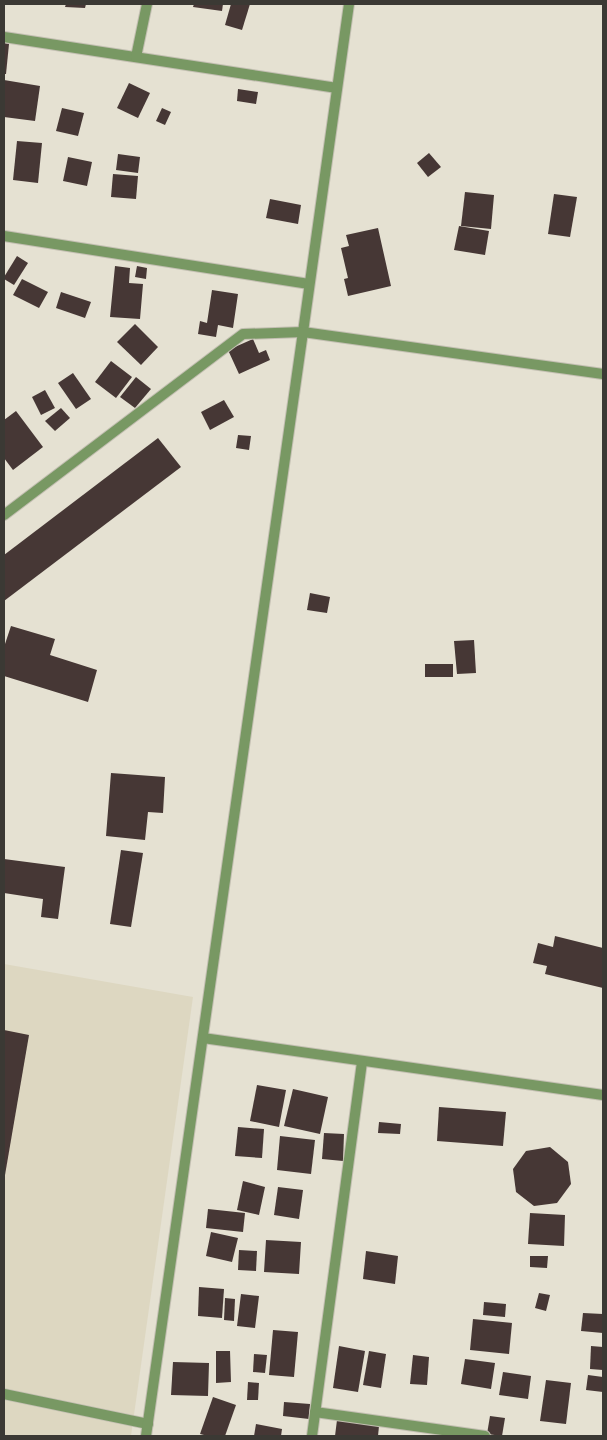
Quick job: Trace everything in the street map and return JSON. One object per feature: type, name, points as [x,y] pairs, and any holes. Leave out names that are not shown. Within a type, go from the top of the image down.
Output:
[{"type":"street","points":[[136,57],[146,4]]},
{"type":"street","points":[[146,1436],[349,4]]},
{"type":"street","points":[[4,36],[337,88]]},
{"type":"street","points":[[4,236],[309,284]]},
{"type":"street","points":[[4,516],[243,334],[303,332],[603,374]]},
{"type":"street","points":[[203,1038],[603,1096]]},
{"type":"street","points":[[312,1436],[362,1062]]},
{"type":"street","points":[[4,1394],[148,1424]]},
{"type":"street","points":[[315,1412],[485,1436]]},
{"type":"shaded area","points":[[4,964],[193,997],[131,1436],[4,1436]]},
{"type":"building","points":[[66,4],[86,4],[85,8],[65,7]]},
{"type":"building","points":[[194,4],[223,4],[222,11],[193,7]]},
{"type":"building","points":[[231,4],[250,4],[242,30],[225,25]]},
{"type":"building","points":[[4,43],[9,44],[6,74],[4,74]]},
{"type":"building","points":[[4,80],[40,86],[35,121],[4,117]]},
{"type":"building","points":[[129,83],[150,93],[138,118],[117,108]]},
{"type":"building","points":[[238,89],[258,92],[256,104],[237,101]]},
{"type":"building","points":[[62,108],[84,113],[78,136],[56,131]]},
{"type":"building","points":[[162,108],[171,112],[165,125],[156,121]]},
{"type":"building","points":[[17,141],[42,143],[38,183],[13,180]]},
{"type":"building","points":[[429,153],[441,167],[428,177],[417,163]]},
{"type":"building","points":[[118,154],[140,157],[138,173],[116,170]]},
{"type":"building","points":[[68,157],[92,162],[87,186],[63,181]]},
{"type":"building","points":[[113,174],[138,176],[136,199],[111,197]]},
{"type":"building","points":[[465,192],[494,195],[491,229],[461,226]]},
{"type":"building","points":[[554,194],[577,197],[570,237],[548,234]]},
{"type":"building","points":[[270,199],[301,205],[298,224],[266,218]]},
{"type":"building","points":[[459,226],[489,231],[485,255],[454,250]]},
{"type":"building","points":[[378,228],[391,286],[348,296],[344,279],[348,278],[341,248],[349,246],[346,235]]},
{"type":"building","points":[[17,256],[28,263],[14,285],[4,279],[4,277]]},
{"type":"building","points":[[115,266],[130,268],[129,283],[143,284],[140,319],[110,317]]},
{"type":"building","points":[[137,266],[147,268],[146,279],[135,277]]},
{"type":"building","points":[[22,279],[48,292],[39,308],[13,295]]},
{"type":"building","points":[[212,290],[238,294],[233,328],[218,325],[216,337],[198,334],[200,321],[207,323]]},
{"type":"building","points":[[61,292],[91,302],[85,318],[56,308]]},
{"type":"building","points":[[135,324],[158,347],[141,365],[117,342]]},
{"type":"building","points":[[253,339],[259,353],[266,350],[270,360],[239,374],[228,350]]},
{"type":"building","points":[[111,361],[132,377],[116,398],[95,382]]},
{"type":"building","points":[[73,373],[91,399],[76,409],[58,383]]},
{"type":"building","points":[[136,377],[151,389],[135,408],[120,397]]},
{"type":"building","points":[[45,390],[55,408],[41,415],[32,397]]},
{"type":"building","points":[[224,400],[234,417],[210,430],[201,412]]},
{"type":"building","points":[[61,408],[70,418],[55,431],[45,421]]},
{"type":"building","points":[[16,411],[43,447],[13,470],[4,458],[4,420]]},
{"type":"building","points":[[238,435],[251,436],[249,450],[236,448]]},
{"type":"building","points":[[158,438],[181,467],[4,601],[4,555]]},
{"type":"building","points":[[310,593],[330,597],[327,613],[307,610]]},
{"type":"building","points":[[11,626],[55,639],[50,655],[97,670],[88,702],[4,676],[4,644]]},
{"type":"building","points":[[474,640],[476,673],[457,674],[454,641]]},
{"type":"building","points":[[425,664],[453,664],[453,677],[425,677]]},
{"type":"building","points":[[111,773],[165,777],[163,813],[148,812],[145,840],[106,836]]},
{"type":"building","points":[[121,850],[143,853],[131,927],[110,924]]},
{"type":"building","points":[[4,859],[65,867],[58,919],[41,917],[43,899],[4,893]]},
{"type":"building","points":[[555,936],[603,948],[603,988],[545,974],[547,966],[533,963],[538,943],[553,947]]},
{"type":"building","points":[[4,1030],[29,1035],[5,1175],[4,1175]]},
{"type":"building","points":[[257,1085],[286,1090],[279,1127],[250,1121]]},
{"type":"building","points":[[293,1089],[328,1097],[320,1134],[284,1126]]},
{"type":"building","points":[[439,1107],[506,1112],[503,1146],[437,1141]]},
{"type":"building","points":[[379,1122],[401,1124],[400,1134],[378,1133]]},
{"type":"building","points":[[238,1127],[264,1129],[262,1158],[235,1156]]},
{"type":"building","points":[[324,1133],[344,1134],[343,1161],[322,1159]]},
{"type":"building","points":[[280,1136],[315,1140],[311,1174],[277,1170]]},
{"type":"building","points":[[550,1147],[568,1162],[571,1184],[557,1203],[534,1206],[516,1192],[513,1169],[526,1151]]},
{"type":"building","points":[[243,1181],[265,1187],[259,1215],[237,1210]]},
{"type":"building","points":[[278,1187],[303,1190],[299,1219],[274,1215]]},
{"type":"building","points":[[208,1209],[245,1213],[243,1232],[206,1228]]},
{"type":"building","points":[[530,1213],[565,1215],[564,1246],[528,1244]]},
{"type":"building","points":[[211,1232],[238,1238],[232,1262],[206,1256]]},
{"type":"building","points":[[266,1240],[301,1242],[299,1274],[264,1272]]},
{"type":"building","points":[[239,1250],[257,1251],[256,1271],[238,1270]]},
{"type":"building","points":[[366,1251],[398,1256],[395,1284],[363,1279]]},
{"type":"building","points":[[530,1256],[548,1256],[547,1268],[530,1267]]},
{"type":"building","points":[[199,1287],[224,1289],[222,1318],[198,1316]]},
{"type":"building","points":[[539,1293],[550,1295],[546,1311],[535,1308]]},
{"type":"building","points":[[241,1294],[259,1296],[255,1328],[237,1326]]},
{"type":"building","points":[[225,1298],[235,1299],[234,1321],[224,1320]]},
{"type":"building","points":[[484,1302],[506,1304],[505,1317],[483,1315]]},
{"type":"building","points":[[583,1313],[603,1314],[603,1333],[581,1331]]},
{"type":"building","points":[[473,1319],[512,1323],[509,1354],[470,1350]]},
{"type":"building","points":[[273,1330],[298,1332],[294,1377],[269,1375]]},
{"type":"building","points":[[339,1346],[365,1351],[358,1392],[333,1388]]},
{"type":"building","points":[[591,1346],[603,1347],[603,1370],[590,1369]]},
{"type":"building","points":[[216,1351],[230,1351],[231,1382],[216,1383]]},
{"type":"building","points":[[369,1351],[386,1354],[381,1388],[363,1385]]},
{"type":"building","points":[[254,1354],[267,1355],[265,1373],[253,1372]]},
{"type":"building","points":[[413,1355],[429,1357],[427,1385],[410,1384]]},
{"type":"building","points":[[465,1359],[495,1363],[491,1389],[461,1384]]},
{"type":"building","points":[[173,1362],[209,1363],[208,1396],[171,1395]]},
{"type":"building","points":[[503,1372],[531,1376],[528,1399],[499,1395]]},
{"type":"building","points":[[588,1375],[603,1377],[603,1392],[586,1390]]},
{"type":"building","points":[[546,1380],[571,1383],[566,1424],[540,1421]]},
{"type":"building","points":[[248,1382],[259,1383],[258,1400],[247,1400]]},
{"type":"building","points":[[213,1397],[236,1405],[225,1436],[200,1434]]},
{"type":"building","points":[[284,1402],[310,1404],[309,1419],[283,1416]]},
{"type":"building","points":[[490,1416],[505,1418],[502,1436],[487,1434]]},
{"type":"building","points":[[337,1420],[379,1426],[378,1436],[335,1436]]},
{"type":"building","points":[[256,1424],[282,1429],[281,1436],[254,1436]]}]
